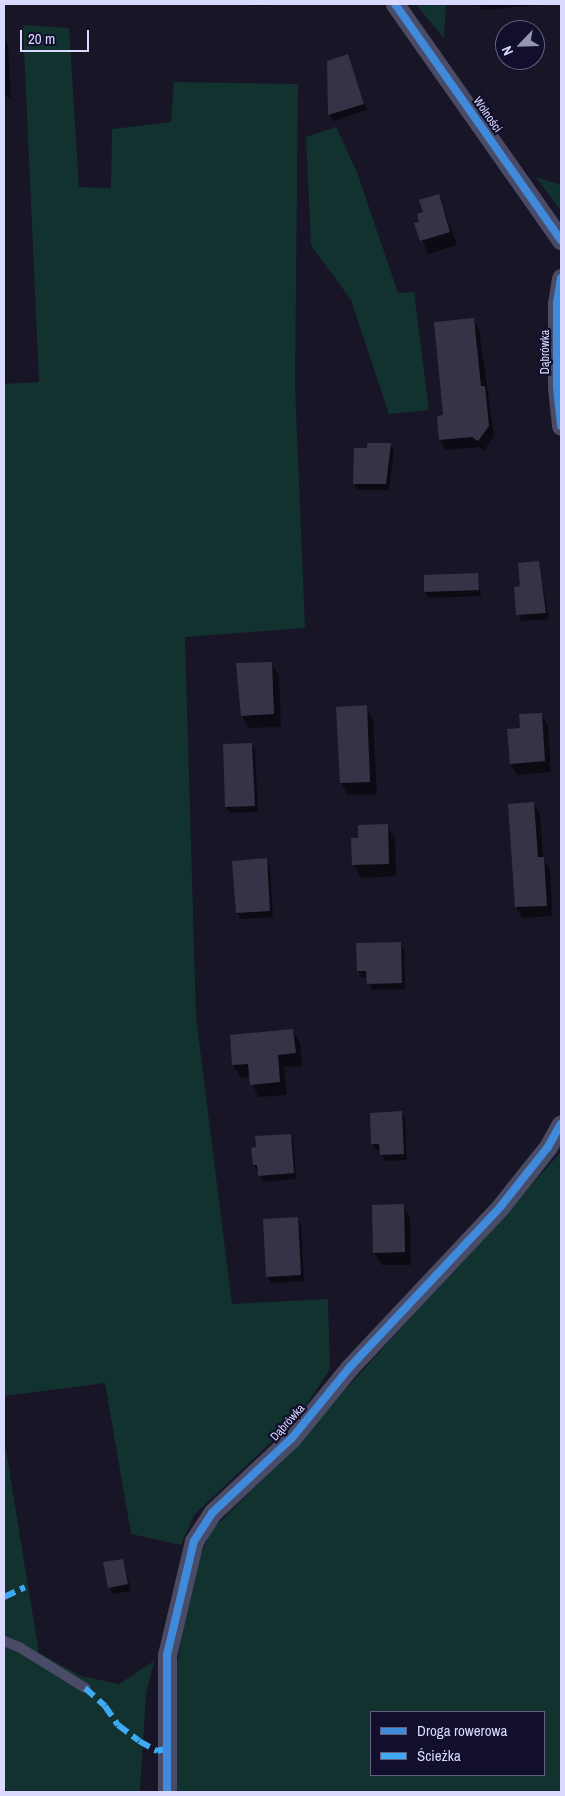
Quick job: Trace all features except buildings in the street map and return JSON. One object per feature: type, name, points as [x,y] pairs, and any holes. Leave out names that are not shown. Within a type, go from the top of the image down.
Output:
[{"type":"street","name":"Wolności","points":[[395,4],[561,240]]},
{"type":"street","name":"Dąbrówka","points":[[561,278],[557,304],[557,387],[561,426]]},
{"type":"street","name":"Dąbrówka","points":[[167,1792],[167,1655],[194,1541],[212,1513],[292,1438],[350,1367],[501,1206],[548,1147],[561,1124]]},
{"type":"lane","points":[[4,1641],[19,1647],[85,1688]]},
{"type":"green space","points":[[416,4],[446,4],[444,38],[426,17]]},
{"type":"green space","points":[[23,25],[69,28],[79,187],[111,188],[112,129],[171,122],[174,82],[298,84],[295,385],[305,628],[185,637],[196,1016],[232,1304],[328,1299],[330,1369],[300,1415],[194,1515],[181,1545],[131,1534],[105,1383],[4,1396],[4,384],[39,382]]},
{"type":"green space","points":[[336,127],[357,172],[398,293],[414,292],[429,410],[389,414],[351,300],[311,245],[306,137]]},
{"type":"green space","points":[[536,177],[561,185],[561,211]]},
{"type":"green space","points":[[561,1152],[561,1792],[163,1792],[163,1736],[195,1566],[212,1530],[274,1468]]},
{"type":"green space","points":[[4,1438],[39,1653],[81,1676],[119,1684],[154,1661],[146,1694],[140,1792],[7,1792],[4,1782]]},
{"type":"marked path","points":[[4,1597],[25,1587]]},
{"type":"marked path","points":[[85,1688],[105,1706],[118,1725],[139,1741],[157,1751],[169,1748]]},
{"type":"cycle path","points":[[395,4],[561,240]]},
{"type":"cycle path","points":[[561,278],[557,304],[557,387],[561,426]]},
{"type":"cycle path","points":[[167,1792],[167,1655],[194,1541],[212,1513],[292,1438],[350,1367],[501,1206],[548,1147],[561,1124]]}]
